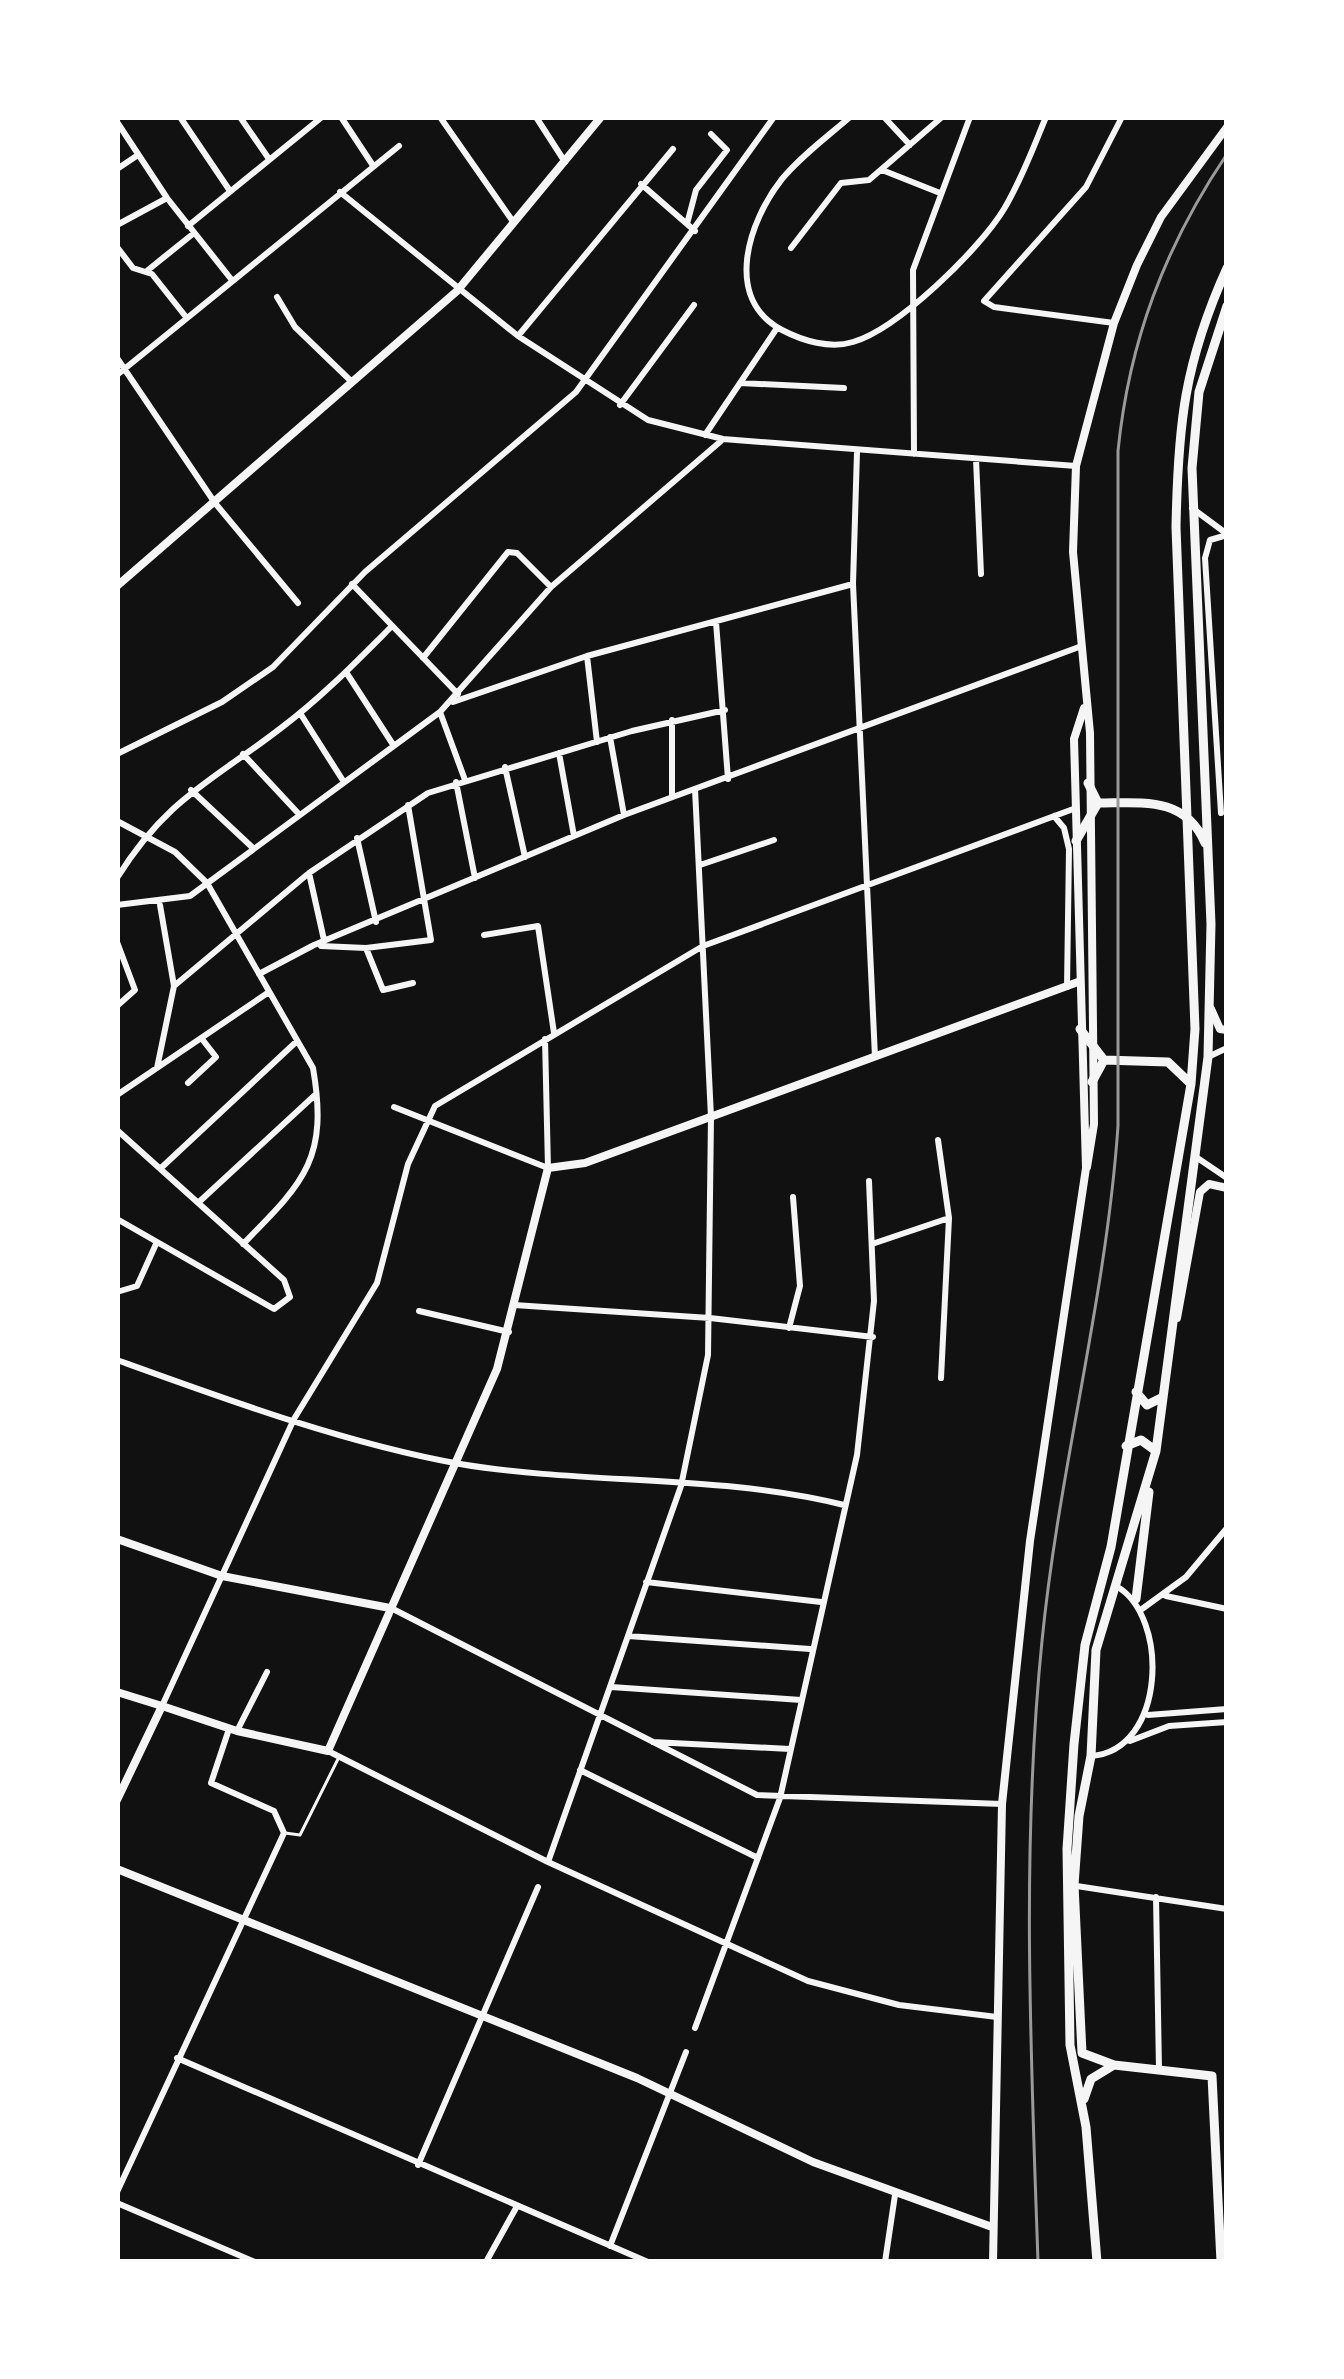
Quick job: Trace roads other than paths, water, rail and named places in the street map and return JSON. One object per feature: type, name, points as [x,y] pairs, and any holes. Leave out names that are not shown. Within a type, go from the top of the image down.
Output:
[{"type":"main road","points":[[117,586],[457,291],[602,117]]},
{"type":"main road","points":[[993,2262],[1002,1804],[1032,1532],[1094,1124],[1090,734],[1073,551],[1076,466],[1114,323],[1161,218],[1227,127]]},
{"type":"main road","points":[[1097,2262],[1083,2107],[1070,2045],[1074,1744],[1084,1645],[1111,1547],[1123,1450],[1191,1084],[1195,1029],[1176,527],[1178,446],[1188,367],[1227,268]]},
{"type":"main road","points":[[1176,1322],[1210,1006],[1192,508],[1199,392],[1227,306]]},
{"type":"main road","points":[[1084,708],[1075,739],[1086,1168]]},
{"type":"main road","points":[[1088,783],[1100,803]]},
{"type":"main road","points":[[1164,803],[1188,786]]},
{"type":"main road","points":[[1076,841],[1088,815],[1100,803],[1164,803],[1187,818],[1208,854]]},
{"type":"main road","points":[[117,1693],[233,1730],[328,1751],[457,1463],[509,1332],[548,1168],[585,1163],[1078,982]]},
{"type":"main road","points":[[1210,1006],[1225,1031]]},
{"type":"main road","points":[[1080,1029],[1090,1048],[1105,1060],[1157,1060],[1175,1065],[1191,1084]]},
{"type":"main road","points":[[1092,1082],[1105,1060]]},
{"type":"main road","points":[[1227,1188],[1202,1187],[1150,1478],[1096,1649],[1090,1756],[1071,1885],[1079,2044],[1088,2059],[1227,2078]]},
{"type":"main road","points":[[1136,1392],[1147,1405],[1164,1396]]},
{"type":"main road","points":[[1123,1450],[1136,1439],[1156,1451]]},
{"type":"main road","points":[[1139,1604],[1150,1478]]},
{"type":"main road","points":[[117,1539],[222,1576],[390,1608]]},
{"type":"main road","points":[[117,1800],[162,1706]]},
{"type":"main road","points":[[1074,1744],[1090,1756]]},
{"type":"main road","points":[[117,1869],[246,1917],[671,2092],[813,2162],[992,2227]]},
{"type":"main road","points":[[1083,2107],[1089,2081],[1114,2065]]},
{"type":"main road","points":[[1212,2076],[1221,2262]]},
{"type":"street","points":[[180,117],[230,191]]},
{"type":"street","points":[[240,117],[269,159]]},
{"type":"street","points":[[148,270],[230,191],[322,117]]},
{"type":"street","points":[[341,117],[373,165]]},
{"type":"street","points":[[440,117],[514,224]]},
{"type":"street","points":[[536,117],[565,162]]},
{"type":"street","points":[[117,754],[249,685],[352,584],[585,382],[774,117]]},
{"type":"street","points":[[850,117],[778,184],[749,254],[744,286],[750,301],[777,328],[829,346],[852,343],[916,302],[996,223],[1046,117]]},
{"type":"street","points":[[884,117],[910,145]]},
{"type":"street","points":[[791,248],[841,183],[849,178],[865,182],[941,117]]},
{"type":"street","points":[[914,454],[916,254],[970,117]]},
{"type":"street","points":[[1114,323],[994,307],[985,301],[988,291],[1070,208],[1122,117]]},
{"type":"street","points":[[117,122],[167,198],[231,280]]},
{"type":"street","points":[[687,224],[696,190],[727,150],[711,134]]},
{"type":"street","points":[[120,372],[399,146]]},
{"type":"street","points":[[518,336],[673,149]]},
{"type":"street","points":[[117,169],[138,155]]},
{"type":"street","points":[[882,170],[940,193]]},
{"type":"street","points":[[641,184],[694,231]]},
{"type":"street","points":[[340,192],[457,291],[620,405],[723,439],[1076,466]]},
{"type":"street","points":[[117,225],[167,198]]},
{"type":"street","points":[[117,247],[133,268],[148,270],[186,317]]},
{"type":"street","points":[[278,297],[295,327],[352,382]]},
{"type":"street","points":[[620,405],[694,305]]},
{"type":"street","points":[[705,436],[777,328]]},
{"type":"street","points":[[117,358],[120,372],[215,503],[298,603]]},
{"type":"street","points":[[740,383],[844,388]]},
{"type":"street","points":[[117,904],[184,899],[342,779],[440,712],[551,587],[723,439]]},
{"type":"street","points":[[857,452],[853,584],[857,732],[875,1057]]},
{"type":"street","points":[[976,459],[981,574]]},
{"type":"street","points":[[1192,508],[1227,534]]},
{"type":"street","points":[[1206,814],[1224,813],[1205,557],[1210,540],[1227,534]]},
{"type":"street","points":[[423,658],[508,552],[517,553],[551,587]]},
{"type":"street","points":[[352,584],[458,694]]},
{"type":"street","points":[[451,702],[587,656],[853,584]]},
{"type":"street","points":[[716,622],[728,779]]},
{"type":"street","points":[[117,878],[145,833],[191,790],[300,713],[392,626]]},
{"type":"street","points":[[259,974],[314,945],[624,815],[1079,647]]},
{"type":"street","points":[[587,656],[597,742]]},
{"type":"street","points":[[346,672],[392,743]]},
{"type":"street","points":[[174,986],[309,873],[408,805],[505,767],[672,720],[725,710]]},
{"type":"street","points":[[440,712],[460,781],[476,878]]},
{"type":"street","points":[[300,713],[342,779]]},
{"type":"street","points":[[672,720],[672,796]]},
{"type":"street","points":[[610,737],[624,815]]},
{"type":"street","points":[[559,753],[574,836]]},
{"type":"street","points":[[243,754],[297,812]]},
{"type":"street","points":[[505,767],[525,857]]},
{"type":"street","points":[[191,790],[254,848]]},
{"type":"street","points":[[548,1862],[681,1486],[704,1384],[710,1318],[711,1117],[695,790]]},
{"type":"street","points":[[314,945],[366,948],[431,940],[408,805]]},
{"type":"street","points":[[162,1706],[294,1419],[377,1283],[424,1121],[446,1096],[703,946],[1076,808]]},
{"type":"street","points":[[1054,816],[1064,828],[1069,849],[1067,987]]},
{"type":"street","points":[[118,822],[175,852],[207,883],[313,1068],[317,1094],[306,1177],[242,1244]]},
{"type":"street","points":[[357,838],[376,922]]},
{"type":"street","points":[[700,865],[774,840]]},
{"type":"street","points":[[309,873],[324,941]]},
{"type":"street","points":[[156,1071],[174,986],[159,903]]},
{"type":"street","points":[[484,935],[538,926],[554,1033]]},
{"type":"street","points":[[117,942],[135,990],[117,1006]]},
{"type":"street","points":[[366,948],[383,990],[413,983]]},
{"type":"street","points":[[117,1081],[121,1092],[269,992]]},
{"type":"street","points":[[394,1106],[548,1168],[545,1038]]},
{"type":"street","points":[[188,1083],[216,1058],[202,1039]]},
{"type":"street","points":[[161,1168],[296,1042]]},
{"type":"street","points":[[1208,1057],[1227,1048]]},
{"type":"street","points":[[199,1202],[317,1094]]},
{"type":"street","points":[[117,1130],[288,1286],[290,1297],[274,1309],[117,1219]]},
{"type":"street","points":[[938,1140],[950,1218],[941,1378]]},
{"type":"street","points":[[1195,1155],[1204,1167],[1227,1178]]},
{"type":"street","points":[[695,2028],[780,1798],[844,1505],[873,1337],[875,1244],[869,1181]]},
{"type":"street","points":[[789,1328],[800,1286],[793,1197]]},
{"type":"street","points":[[875,1244],[950,1218]]},
{"type":"street","points":[[117,1292],[137,1286],[156,1244]]},
{"type":"street","points":[[514,1305],[710,1318],[873,1337]]},
{"type":"street","points":[[419,1311],[509,1332]]},
{"type":"street","points":[[117,1360],[294,1419],[457,1463],[844,1505]]},
{"type":"street","points":[[1164,1596],[1227,1528]]},
{"type":"street","points":[[646,1582],[823,1602]]},
{"type":"street","points":[[1116,1586],[1139,1604],[1151,1676],[1148,1714],[1127,1742]]},
{"type":"street","points":[[1139,1604],[1164,1596],[1227,1609]]},
{"type":"street","points":[[390,1608],[751,1793],[780,1798],[1002,1804]]},
{"type":"street","points":[[628,1636],[812,1649]]},
{"type":"street","points":[[117,2192],[284,1833],[274,1811],[211,1784],[233,1730],[267,1672]]},
{"type":"street","points":[[610,1687],[801,1700]]},
{"type":"street","points":[[1148,1714],[1227,1709]]},
{"type":"street","points":[[1090,1756],[1169,1726],[1227,1722]]},
{"type":"street","points":[[650,1742],[790,1749]]},
{"type":"street","points":[[328,1751],[726,1947],[857,1996],[997,2017]]},
{"type":"street","points":[[580,1770],[758,1858]]},
{"type":"street","points":[[1071,1885],[1227,1909]]},
{"type":"street","points":[[418,2165],[538,1887]]},
{"type":"street","points":[[1156,1897],[1159,2070]]},
{"type":"street","points":[[610,2246],[686,2052]]},
{"type":"street","points":[[177,2058],[648,2262]]},
{"type":"street","points":[[886,2262],[895,2195]]},
{"type":"street","points":[[117,2204],[255,2262]]},
{"type":"street","points":[[487,2262],[516,2207]]},
{"type":"lane","points":[[284,1833],[300,1835],[339,1756]]},
{"type":"railway","points":[[1038,2262],[1030,1952],[1036,1719],[1050,1576],[1103,1256],[1118,1126],[1118,451],[1131,371],[1153,296],[1185,224],[1227,154]]}]
